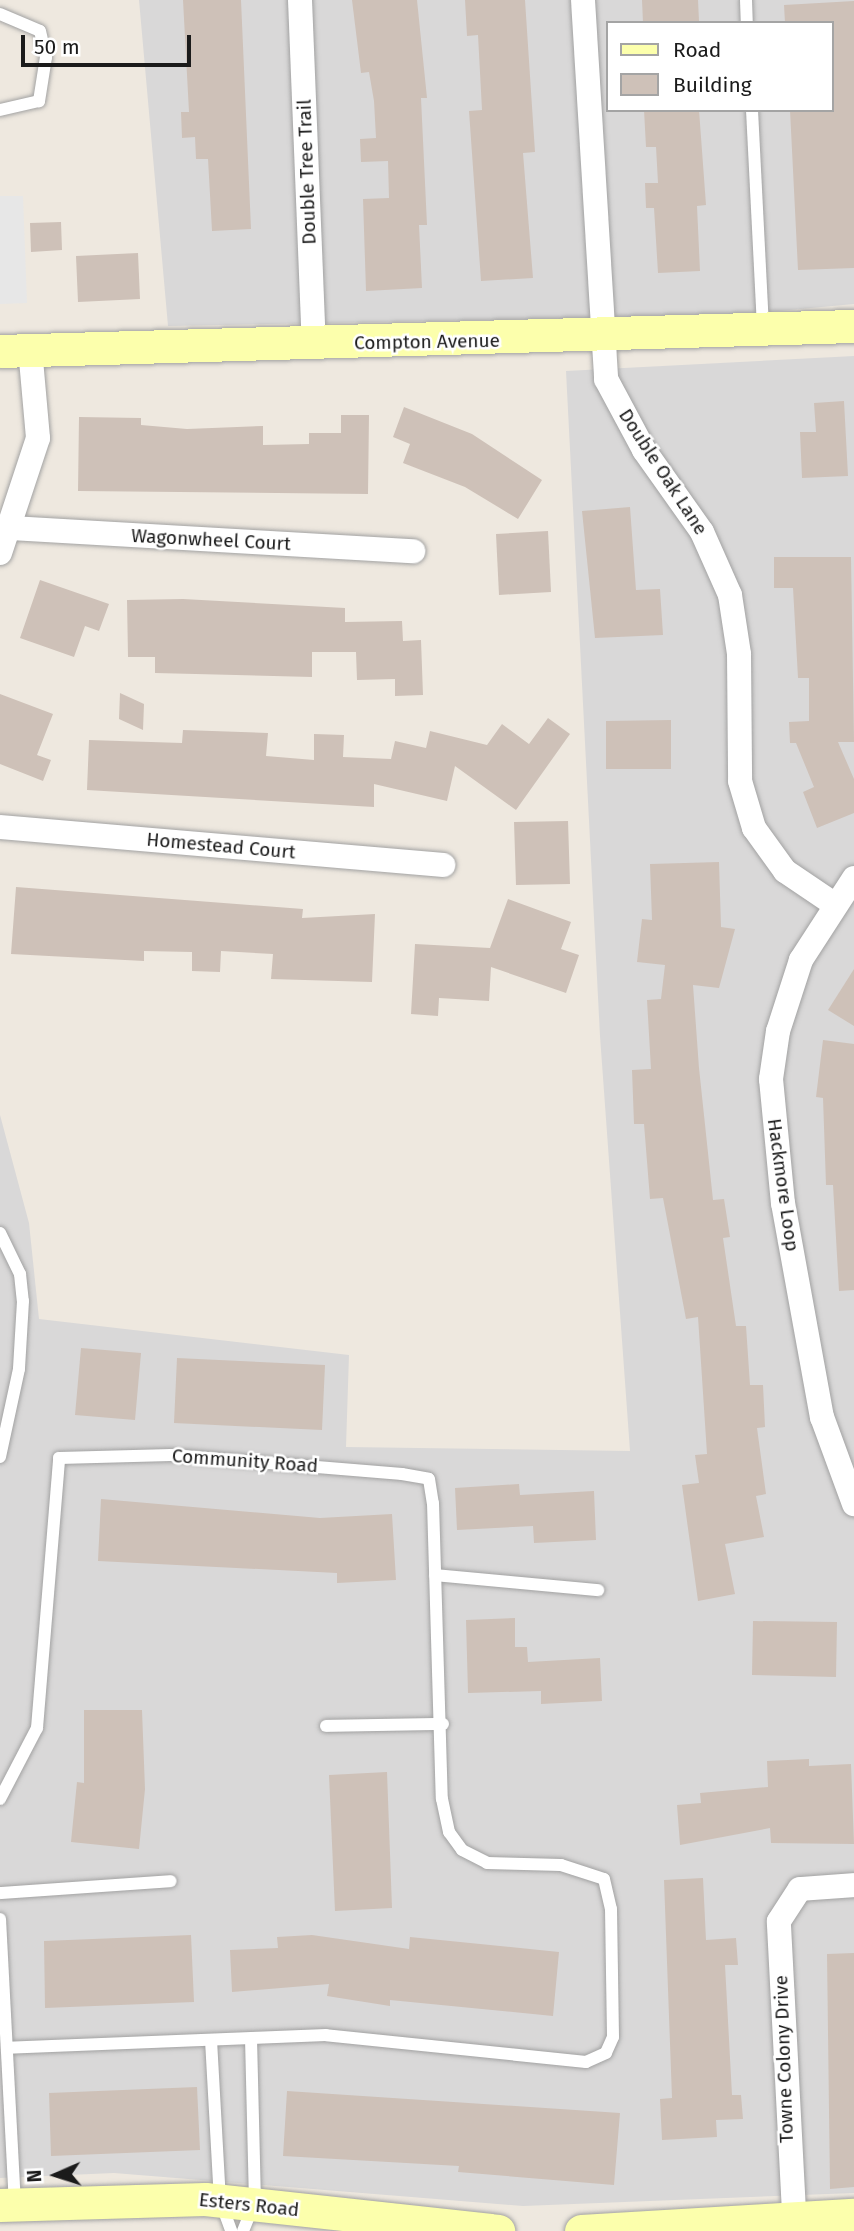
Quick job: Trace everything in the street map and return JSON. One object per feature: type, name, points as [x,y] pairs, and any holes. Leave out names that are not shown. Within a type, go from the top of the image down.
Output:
[{"type":"street","name":"Double Tree Trail","points":[[300,0],[314,345]]},
{"type":"street","name":"Double Oak Lane","points":[[583,0],[599,338],[606,379],[644,450],[702,532],[730,595],[739,654],[740,781],[754,828],[785,871],[834,904]]},
{"type":"street","name":"Compton Avenue","points":[[15,349],[599,338],[854,326]]},
{"type":"street","points":[[0,552],[38,438],[15,349]]},
{"type":"street","name":"Wagonwheel Court","points":[[10,528],[412,551]]},
{"type":"street","name":"Homestead Court","points":[[0,827],[443,865]]},
{"type":"street","name":"Hackmore Loop","points":[[853,1503],[822,1418],[783,1203],[771,1079],[778,1031],[801,960],[834,904],[854,878]]},
{"type":"street","name":"Towne Colony Drive","points":[[790,2227],[779,1920],[786,1903],[800,1889],[854,1885]]},
{"type":"street","name":"Esters Road","points":[[7,2204],[220,2200],[249,2217],[498,2231]]},
{"type":"street","points":[[581,2231],[790,2227],[854,2216]]},
{"type":"lane","points":[[746,0],[747,21]]},
{"type":"lane","points":[[0,14],[40,31],[46,57],[39,101],[0,110]]},
{"type":"lane","points":[[752,112],[764,330]]},
{"type":"lane","points":[[0,1233],[20,1275],[23,1301],[19,1369],[0,1457]]},
{"type":"lane","name":"Community Road","points":[[0,1799],[37,1728],[59,1458],[172,1455],[429,1479],[435,1574]]},
{"type":"lane","points":[[8,2048],[251,2039],[388,2039],[586,2062],[606,2053],[613,2037],[611,1909],[604,1880],[561,1865],[487,1863],[462,1850],[449,1832],[442,1800],[443,1724],[435,1574],[598,1590]]},
{"type":"lane","points":[[326,1726],[443,1724]]},
{"type":"lane","points":[[0,1893],[172,1881]]},
{"type":"lane","points":[[0,1919],[8,2048],[7,2204]]},
{"type":"lane","points":[[249,2217],[251,2039]]},
{"type":"lane","points":[[211,2040],[220,2200],[231,2231]]},
{"type":"shaded area","points":[[139,0],[854,0],[854,304],[736,315],[168,326]]},
{"type":"shaded area","points":[[0,196],[23,196],[27,303],[0,304]]},
{"type":"shaded area","points":[[854,356],[854,2193],[523,2206],[114,2173],[0,2178],[0,1115],[29,1223],[39,1319],[349,1355],[346,1447],[630,1451],[600,1036],[566,371]]},
{"type":"building","points":[[183,0],[241,0],[251,229],[212,231],[208,159],[196,159],[195,137],[182,138],[181,112],[189,112]]},
{"type":"building","points":[[352,0],[417,0],[427,98],[421,98],[427,225],[419,225],[422,288],[366,291],[363,199],[389,198],[388,161],[361,162],[360,139],[376,138],[374,101],[369,72],[361,73]]},
{"type":"building","points":[[465,0],[525,0],[535,152],[523,153],[533,278],[481,281],[469,111],[482,110],[478,35],[467,36]]},
{"type":"building","points":[[642,0],[698,0],[699,21],[643,21]]},
{"type":"building","points":[[854,1],[854,268],[798,270],[790,112],[833,112],[833,21],[785,21],[784,5]]},
{"type":"building","points":[[644,112],[699,112],[706,205],[697,206],[700,271],[658,273],[654,208],[646,208],[645,183],[658,183],[656,147],[646,147]]},
{"type":"building","points":[[61,222],[62,250],[31,252],[30,223]]},
{"type":"building","points":[[138,253],[140,299],[78,302],[76,256]]},
{"type":"building","points":[[844,401],[848,476],[802,478],[800,432],[816,432],[814,403]]},
{"type":"building","points":[[404,407],[472,434],[542,480],[518,519],[465,487],[403,463],[410,444],[393,437]]},
{"type":"building","points":[[341,415],[369,415],[368,494],[78,491],[79,417],[141,418],[141,425],[187,429],[263,426],[263,445],[309,444],[309,433],[341,433]]},
{"type":"building","points":[[630,507],[636,590],[660,589],[663,635],[595,638],[582,511]]},
{"type":"building","points":[[548,531],[551,592],[499,595],[496,534]]},
{"type":"building","points":[[774,557],[851,557],[854,742],[838,742],[854,779],[854,813],[817,828],[803,792],[814,787],[796,743],[790,743],[789,722],[809,721],[809,678],[798,678],[793,588],[774,588]]},
{"type":"building","points":[[40,580],[109,604],[99,631],[85,626],[74,657],[20,638]]},
{"type":"building","points":[[183,599],[345,608],[345,622],[402,621],[403,641],[421,640],[423,695],[395,696],[395,679],[357,680],[356,652],[312,652],[312,677],[155,673],[155,657],[128,657],[127,600]]},
{"type":"building","points":[[120,693],[144,704],[143,730],[119,719]]},
{"type":"building","points":[[0,694],[53,714],[37,755],[51,760],[43,781],[0,764]]},
{"type":"building","points":[[548,718],[570,734],[516,810],[455,766],[447,801],[374,784],[374,807],[87,790],[89,740],[182,743],[183,730],[268,733],[266,756],[314,760],[314,734],[344,735],[343,757],[391,759],[395,741],[426,748],[430,731],[487,745],[502,724],[529,744]]},
{"type":"building","points":[[671,720],[671,769],[606,769],[606,721]]},
{"type":"building","points":[[568,821],[570,884],[516,885],[514,822]]},
{"type":"building","points":[[719,862],[721,927],[735,929],[719,988],[693,985],[699,1068],[713,1200],[724,1199],[730,1237],[723,1238],[736,1326],[746,1326],[750,1385],[763,1385],[765,1427],[757,1428],[766,1494],[756,1496],[764,1537],[725,1544],[735,1594],[698,1601],[682,1485],[699,1483],[695,1455],[707,1454],[698,1317],[686,1319],[663,1198],[650,1199],[644,1124],[634,1124],[632,1070],[651,1069],[647,1000],[661,999],[665,965],[637,962],[642,919],[652,920],[650,864]]},
{"type":"building","points":[[16,887],[303,909],[302,918],[375,914],[372,982],[271,979],[273,954],[221,951],[220,972],[192,971],[192,952],[144,951],[144,961],[11,954]]},
{"type":"building","points":[[508,899],[571,922],[561,949],[579,955],[566,993],[491,967],[489,1001],[439,998],[438,1016],[411,1014],[415,944],[490,948]]},
{"type":"building","points":[[854,969],[854,1026],[828,1010]]},
{"type":"building","points":[[823,1040],[854,1044],[854,1290],[839,1291],[833,1185],[826,1185],[823,1098],[816,1097]]},
{"type":"building","points":[[81,1348],[141,1353],[135,1420],[75,1415]]},
{"type":"building","points":[[177,1358],[325,1365],[322,1430],[174,1423]]},
{"type":"building","points":[[519,1484],[520,1495],[594,1491],[596,1540],[534,1543],[533,1526],[457,1530],[455,1488]]},
{"type":"building","points":[[101,1499],[320,1518],[392,1514],[396,1580],[337,1583],[337,1573],[98,1561]]},
{"type":"building","points":[[515,1618],[515,1647],[527,1647],[528,1662],[600,1658],[602,1701],[541,1704],[541,1691],[468,1693],[466,1620]]},
{"type":"building","points":[[753,1621],[837,1622],[836,1677],[752,1675]]},
{"type":"building","points":[[84,1710],[142,1710],[145,1789],[139,1849],[71,1842],[77,1782],[84,1783]]},
{"type":"building","points":[[809,1759],[809,1766],[851,1764],[854,1844],[771,1843],[770,1828],[680,1845],[677,1805],[701,1803],[700,1793],[768,1787],[767,1761]]},
{"type":"building","points":[[387,1772],[392,1908],[335,1911],[329,1775]]},
{"type":"building","points":[[703,1878],[706,1940],[736,1938],[738,1965],[725,1965],[732,2095],[741,2095],[743,2119],[716,2120],[717,2137],[662,2140],[660,2099],[672,2098],[664,1880]]},
{"type":"building","points":[[191,1935],[194,2002],[45,2008],[44,1941]]},
{"type":"building","points":[[312,1935],[409,1949],[410,1937],[559,1952],[553,2016],[390,2000],[390,2006],[327,1996],[329,1984],[232,1992],[230,1950],[278,1948],[277,1937]]},
{"type":"building","points":[[854,1953],[854,2187],[830,2189],[827,1954]]},
{"type":"building","points":[[197,2087],[200,2150],[51,2156],[49,2093]]},
{"type":"building","points":[[287,2091],[620,2113],[614,2185],[458,2172],[459,2166],[283,2156]]}]
